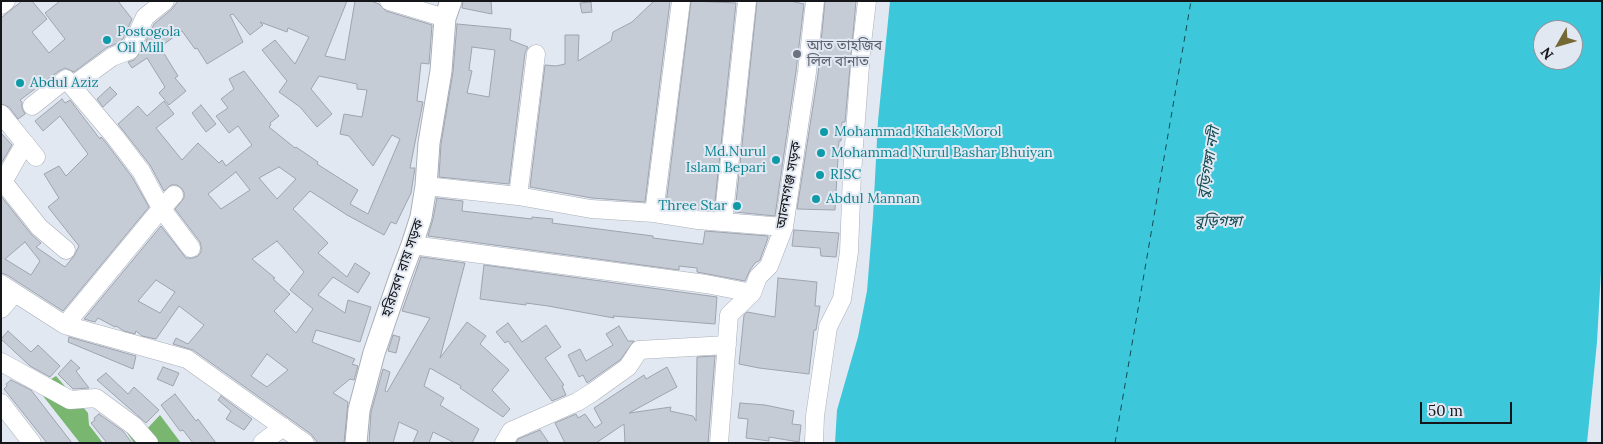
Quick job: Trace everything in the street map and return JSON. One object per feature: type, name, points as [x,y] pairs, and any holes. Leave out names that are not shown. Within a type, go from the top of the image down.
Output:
[{"type":"main road","name":"হরিচরণ রায় সড়ক","points":[[356,443],[359,410],[374,353],[421,217],[426,186],[429,143],[442,71],[448,10]]},
{"type":"street","points":[[1,5],[6,1]]},
{"type":"street","points":[[72,86],[112,58],[130,50],[145,17],[165,1]]},
{"type":"street","points":[[389,1],[448,10]]},
{"type":"street","points":[[654,213],[681,1]]},
{"type":"street","points":[[723,222],[747,1]]},
{"type":"street","points":[[814,443],[815,416],[828,327],[842,299],[849,252],[852,173],[861,52],[867,1]]},
{"type":"street","name":"আলমগঞ্জ সড়ক","points":[[719,443],[729,315],[752,294],[758,277],[769,266],[784,227],[806,80],[809,2]]},
{"type":"street","points":[[518,196],[536,54]]},
{"type":"street","points":[[32,106],[66,79],[141,171],[161,208],[191,248]]},
{"type":"street","points":[[1,114],[36,157]]},
{"type":"street","points":[[25,143],[2,181],[39,227],[66,250]]},
{"type":"street","points":[[426,186],[518,196],[591,209],[654,213],[698,220],[784,227]]},
{"type":"street","points":[[65,325],[161,208],[174,195]]},
{"type":"street","points":[[412,245],[706,284],[752,294]]},
{"type":"street","points":[[1,309],[8,289],[65,325],[187,359],[305,443]]},
{"type":"street","points":[[504,443],[511,431],[577,402],[593,392],[628,367],[639,350],[727,345]]},
{"type":"street","points":[[1,362],[70,400],[96,398],[134,426],[148,443]]},
{"type":"street","points":[[1,403],[32,443]]},
{"type":"street","points":[[262,443],[283,427]]},
{"type":"green space","points":[[25,373],[45,383],[56,376],[88,413],[89,425],[103,443],[80,443]]},
{"type":"green space","points":[[160,415],[181,443],[134,443],[117,418],[146,430]]},
{"type":"water","name":"বুড়িগঙ্গা","points":[[890,1],[1602,1],[1602,253],[1597,342],[1587,443],[835,443],[837,410],[858,337],[867,291],[878,121]]},
{"type":"building","points":[[22,1],[32,1],[47,19],[32,32],[49,53],[65,39],[45,13],[60,1],[118,1],[132,19],[123,39],[118,43],[106,48],[74,72],[65,68],[59,71],[20,100],[25,114],[18,119],[9,107],[1,104],[1,18]]},
{"type":"building","points":[[178,1],[347,1],[325,56],[345,60],[355,1],[371,1],[379,4],[386,11],[432,25],[429,64],[421,63],[417,101],[423,102],[410,168],[415,168],[411,193],[396,224],[391,222],[384,235],[347,215],[310,191],[293,209],[328,243],[318,253],[347,277],[355,263],[370,273],[358,293],[333,277],[318,295],[345,313],[348,300],[371,307],[360,342],[316,330],[312,342],[355,359],[352,364],[358,366],[354,380],[350,379],[333,393],[348,402],[344,443],[318,443],[311,434],[193,350],[173,344],[176,338],[188,344],[204,325],[179,306],[156,339],[142,336],[136,331],[135,334],[124,331],[98,318],[95,322],[84,319],[161,226],[186,258],[198,256],[201,252],[200,242],[175,209],[184,198],[184,192],[177,185],[171,185],[164,191],[150,165],[118,124],[138,106],[147,116],[164,101],[174,114],[156,128],[182,160],[198,143],[219,163],[222,160],[226,166],[252,145],[238,126],[229,133],[216,116],[228,108],[221,99],[234,89],[229,79],[244,71],[279,116],[270,123],[269,127],[295,148],[318,162],[317,164],[358,190],[350,204],[368,214],[400,139],[392,135],[373,166],[349,136],[340,134],[344,114],[362,117],[367,90],[357,89],[357,84],[319,76],[311,89],[332,114],[317,127],[300,107],[279,92],[287,81],[262,50],[275,40],[295,64],[309,37],[288,28],[287,32],[260,22],[263,25],[250,35],[233,14],[230,15],[243,42],[207,64],[197,48],[195,49],[182,31],[160,47],[178,76],[175,78],[186,91],[169,105],[159,93],[165,87],[147,58],[132,68],[128,62],[134,60],[149,45],[146,41],[154,24],[172,9]],"holes":[[[279,167],[296,179],[277,199],[259,178]],[[236,172],[250,190],[221,209],[208,194]],[[277,241],[304,272],[290,290],[313,309],[296,333],[274,311],[290,294],[273,279],[275,278],[252,259]],[[156,280],[175,292],[160,313],[138,301]],[[267,354],[288,370],[267,387],[251,376]]]},
{"type":"building","points":[[463,1],[491,1],[492,14],[462,8]]},
{"type":"building","points":[[654,1],[670,1],[645,202],[592,198],[530,187],[545,65],[556,66],[565,64],[565,35],[579,35],[578,61],[611,41],[613,32],[632,22]]},
{"type":"building","points":[[691,1],[736,3],[714,211],[666,204]]},
{"type":"building","points":[[757,1],[790,1],[804,4],[775,216],[735,212]]},
{"type":"building","points":[[825,1],[856,1],[845,122],[842,122],[841,141],[839,141],[835,210],[797,209],[818,74]]},
{"type":"building","points":[[591,2],[592,12],[582,13],[580,3]]},
{"type":"building","points":[[457,24],[511,29],[510,40],[528,47],[525,53],[509,184],[439,177],[441,144],[453,72]],"holes":[[[472,47],[495,50],[489,97],[467,93],[472,71],[469,70]]]},
{"type":"building","points":[[110,87],[117,94],[103,107],[97,99]]},
{"type":"building","points":[[62,99],[65,103],[70,100],[132,177],[149,207],[63,311],[1,273],[1,196],[31,234],[41,243],[36,247],[65,267],[79,246],[48,207],[59,198],[44,174],[59,166],[66,176],[88,154],[60,116],[43,131],[35,121]],"holes":[[[25,242],[40,261],[31,275],[5,259]]]},
{"type":"building","points":[[201,105],[216,124],[206,132],[192,113]]},
{"type":"building","points":[[1,133],[12,145],[2,162],[1,161]]},
{"type":"building","points":[[437,198],[463,201],[462,211],[532,219],[532,217],[553,219],[552,223],[700,244],[703,244],[705,231],[768,236],[768,238],[760,260],[750,270],[745,281],[697,272],[697,268],[679,266],[679,270],[428,236]]},
{"type":"building","points":[[794,230],[839,233],[836,257],[821,256],[820,248],[792,246]]},
{"type":"building","points":[[421,257],[465,263],[440,358],[467,322],[486,336],[480,344],[509,370],[492,390],[510,409],[503,417],[460,388],[461,386],[430,368],[424,386],[444,398],[440,405],[479,429],[472,443],[455,443],[433,432],[429,443],[413,443],[418,431],[399,422],[393,443],[369,443],[371,412],[383,369],[390,372],[385,391],[387,392],[430,318],[402,311]]},
{"type":"building","points":[[484,265],[717,297],[715,324],[613,316],[614,318],[548,306],[480,299]]},
{"type":"building","points":[[778,278],[817,282],[815,306],[820,306],[816,330],[814,330],[809,374],[739,364],[744,315],[747,312],[775,317]]},
{"type":"building","points":[[508,323],[522,342],[546,325],[561,347],[545,358],[564,385],[562,386],[566,395],[552,401],[508,341],[505,343],[496,332]]},
{"type":"building","points":[[619,326],[628,341],[634,341],[620,360],[587,383],[583,375],[579,377],[568,355],[580,349],[586,361],[613,345],[606,334]]},
{"type":"building","points":[[8,331],[31,352],[38,345],[60,366],[50,377],[30,366],[1,339]]},
{"type":"building","points":[[393,335],[400,337],[396,353],[388,351]]},
{"type":"building","points":[[69,337],[136,356],[133,369],[68,342]]},
{"type":"building","points":[[715,356],[708,443],[625,443],[624,424],[596,443],[565,443],[555,423],[576,414],[578,418],[585,414],[595,428],[602,423],[594,408],[644,375],[646,379],[667,367],[677,387],[629,413],[671,407],[670,411],[693,416],[696,421],[697,357]]},
{"type":"building","points":[[71,360],[80,368],[76,371],[89,388],[73,389],[58,374]]},
{"type":"building","points":[[163,367],[179,373],[173,386],[157,379]]},
{"type":"building","points":[[106,373],[128,394],[134,387],[159,410],[146,423],[97,380]]},
{"type":"building","points":[[11,380],[31,390],[72,443],[47,443],[4,389]]},
{"type":"building","points":[[175,394],[196,421],[198,419],[216,443],[193,443],[183,430],[180,431],[161,405]]},
{"type":"building","points":[[221,396],[252,419],[244,430],[226,419],[231,411],[218,400]]},
{"type":"building","points":[[740,403],[765,405],[794,411],[792,424],[801,425],[799,442],[769,437],[769,441],[746,438],[748,419],[738,418]]},
{"type":"building","points":[[99,414],[123,431],[132,443],[107,443],[91,423]]},
{"type":"building","points":[[540,430],[549,443],[516,443],[518,439]]},
{"type":"ferry route","points":[[1115,443],[1191,1]]},
{"type":"place","name":"Postogola Oil Mill","points":[[107,40]]},
{"type":"place","name":"আত তাহজিব লিল বানাত","points":[[797,54]]},
{"type":"place","name":"Abdul Aziz","points":[[20,83]]},
{"type":"place","name":"Mohammad Khalek Morol","points":[[824,132]]},
{"type":"place","name":"Mohammad Nurul Bashar Bhuiyan","points":[[821,153]]},
{"type":"place","name":"Md.Nurul Islam Bepari","points":[[776,160]]},
{"type":"place","name":"RISC","points":[[820,175]]},
{"type":"place","name":"Abdul Mannan","points":[[816,199]]},
{"type":"place","name":"Three Star","points":[[737,206]]},
{"type":"water label","name":"বুড়িগঙ্গা নদী","points":[[1209,163]]}]
